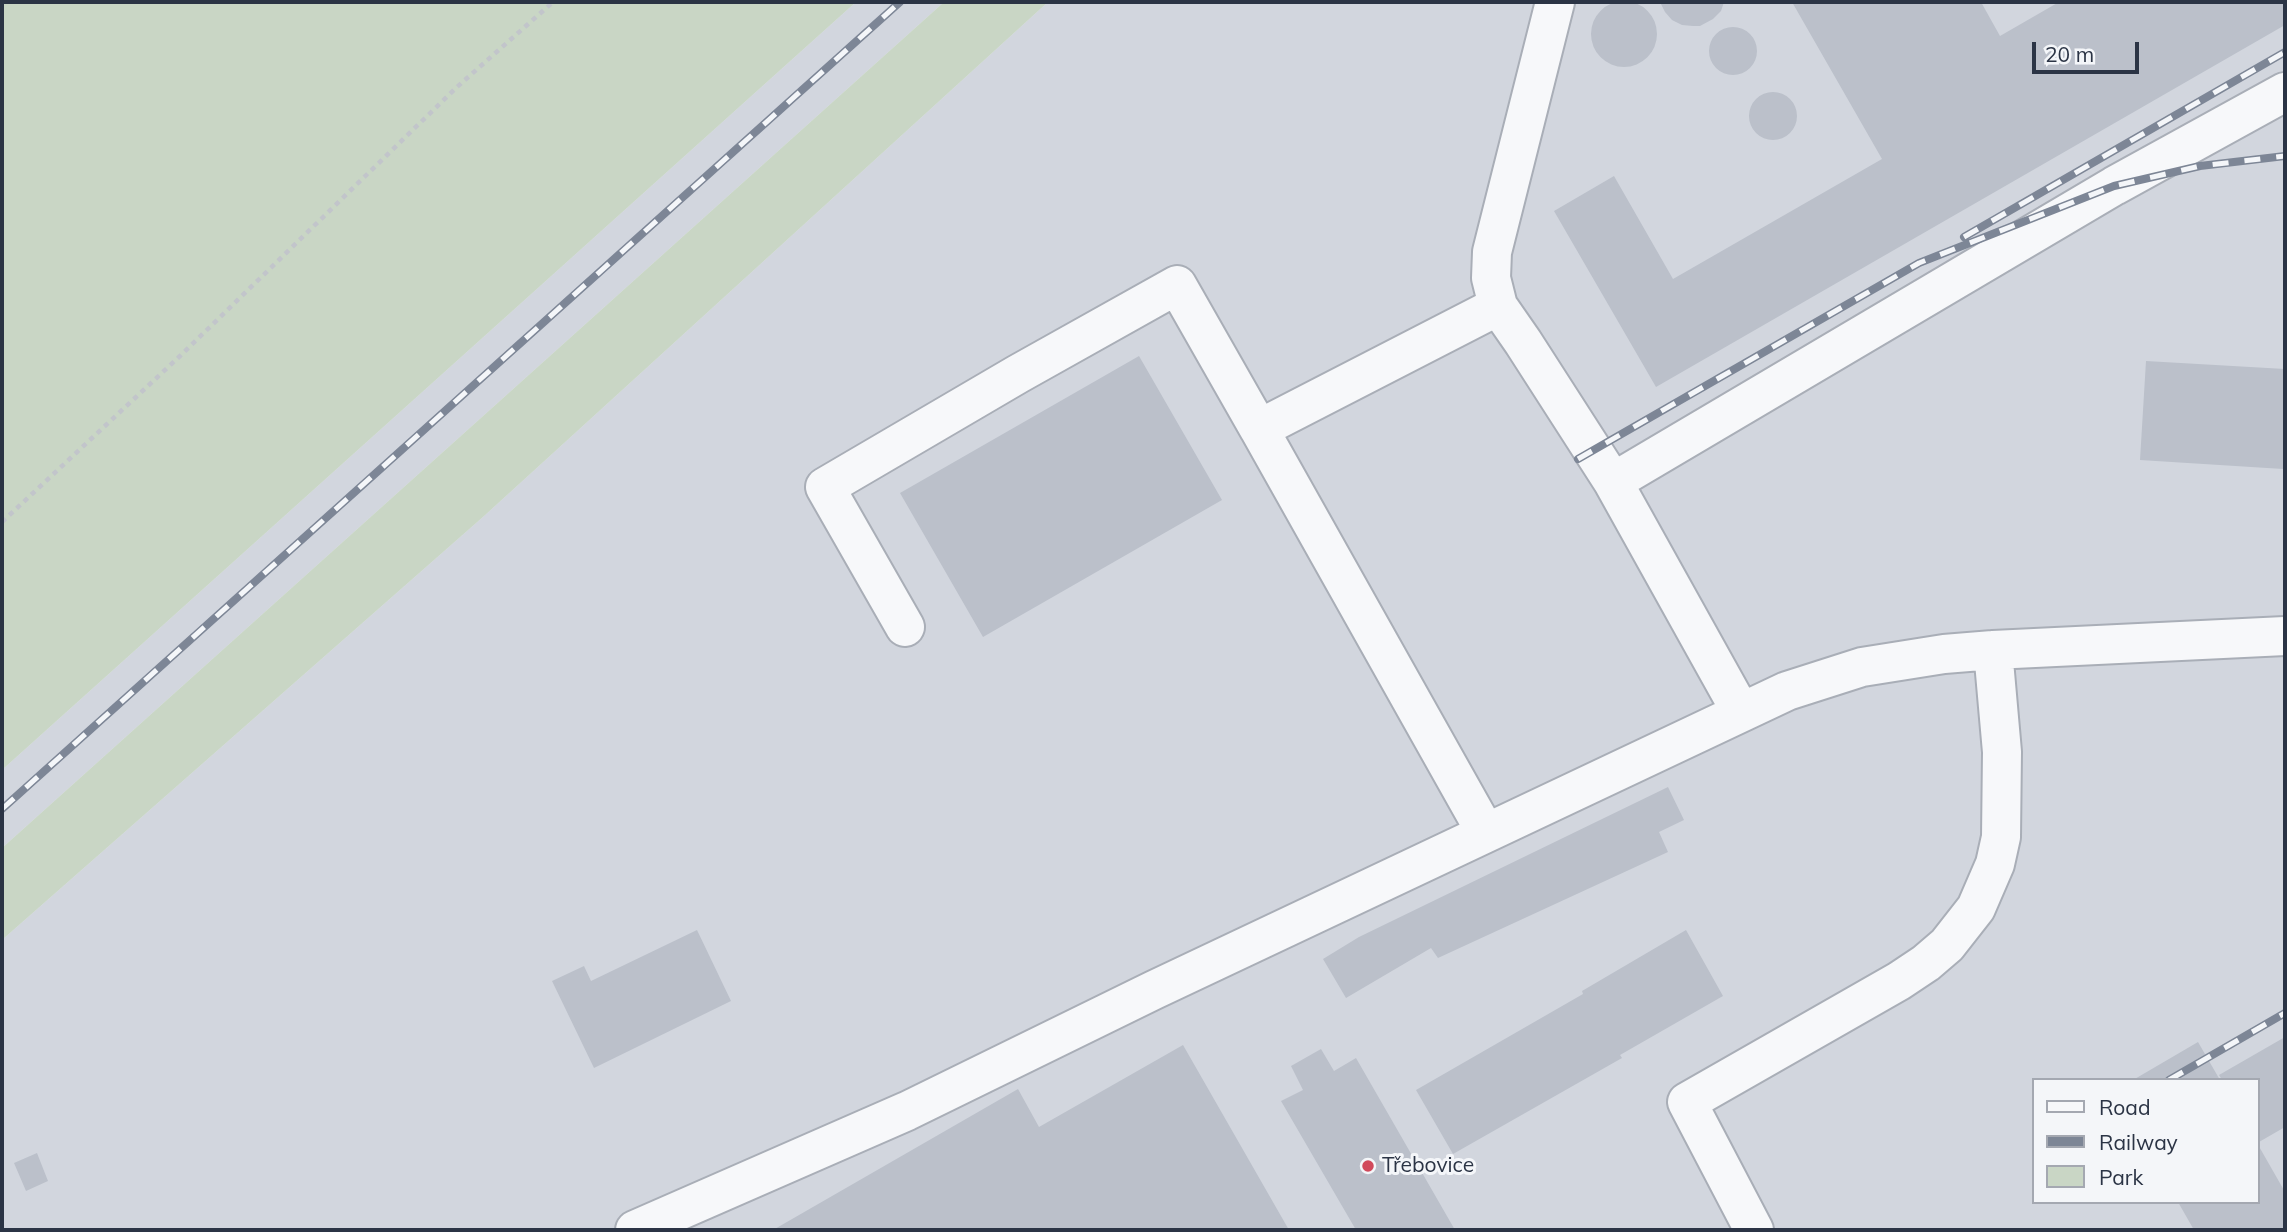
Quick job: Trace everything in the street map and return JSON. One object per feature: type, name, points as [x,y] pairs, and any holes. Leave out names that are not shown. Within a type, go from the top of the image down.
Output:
[{"type":"lane","points":[[1555,2],[1492,252],[1491,278],[1498,306],[1613,482],[1741,712]]},
{"type":"lane","points":[[1613,482],[2114,186],[2285,92]]},
{"type":"lane","points":[[905,627],[825,487],[1177,285],[1486,833]]},
{"type":"lane","points":[[1259,429],[1498,306]]},
{"type":"lane","points":[[635,1230],[906,1111],[1787,691],[1862,667],[1944,654],[2285,636]]},
{"type":"lane","points":[[1754,1230],[1687,1102],[1926,963],[1947,945],[1976,908],[1995,864],[2001,837],[2002,752],[1993,650]]},
{"type":"path","points":[[2,522],[180,356],[457,87],[553,2]]},
{"type":"shaded area","points":[[856,2],[944,2],[2,848],[2,770]]},
{"type":"shaded area","points":[[1048,2],[2285,2],[2285,1230],[2,1230],[2,940],[483,517]]},
{"type":"green space","points":[[2,2],[856,2],[2,770]]},
{"type":"green space","points":[[944,2],[1048,2],[483,517],[2,940],[2,848]]},
{"type":"building","points":[[1624,1],[1637,4],[1647,11],[1654,21],[1657,34],[1654,47],[1647,57],[1637,64],[1624,67],[1611,64],[1601,57],[1594,47],[1591,34],[1594,21],[1601,11],[1611,4]]},
{"type":"building","points":[[1660,2],[1724,2],[1721,11],[1713,19],[1700,26],[1693,26],[1672,20]]},
{"type":"building","points":[[1792,2],[1981,2],[2000,36],[2059,2],[2285,2],[2285,25],[1656,387],[1554,211],[1614,176],[1673,279],[1882,159]]},
{"type":"building","points":[[1733,27],[1750,34],[1757,51],[1750,68],[1733,75],[1716,68],[1709,51],[1716,34]]},
{"type":"building","points":[[1773,92],[1790,99],[1797,116],[1790,133],[1773,140],[1756,133],[1749,116],[1756,99]]},
{"type":"building","points":[[1139,356],[1222,500],[983,637],[900,493]]},
{"type":"building","points":[[2146,361],[2285,369],[2283,469],[2140,460]]},
{"type":"building","points":[[1668,787],[1684,820],[1659,832],[1668,852],[1438,958],[1431,948],[1346,998],[1323,959],[1359,937]]},
{"type":"building","points":[[697,930],[731,1001],[594,1068],[552,981],[584,966],[591,981]]},
{"type":"building","points":[[1686,930],[1723,996],[1620,1055],[1622,1058],[1453,1154],[1416,1090],[1583,994],[1582,991]]},
{"type":"building","points":[[2285,1037],[2285,1127],[2259,1142],[2259,1078],[2221,1078],[2219,1075]]},
{"type":"building","points":[[2198,1042],[2219,1078],[2136,1078]]},
{"type":"building","points":[[1183,1045],[1289,1230],[773,1230],[1018,1089],[1039,1127]]},
{"type":"building","name":"Třebovice","points":[[1321,1049],[1334,1071],[1356,1058],[1455,1230],[1356,1230],[1281,1101],[1303,1090],[1291,1066]]},
{"type":"building","points":[[2259,1146],[2285,1192],[2285,1230],[2194,1230],[2179,1204],[2259,1204]]},
{"type":"building","points":[[37,1153],[48,1181],[26,1191],[14,1163]]},
{"type":"railway","points":[[2,809],[900,2]]},
{"type":"railway","points":[[1964,237],[2285,52]]},
{"type":"railway","points":[[1578,459],[1919,263],[2114,186],[2200,166],[2285,156]]},
{"type":"railway","points":[[2172,1078],[2285,1013]]},
{"type":"place","name":"Třebovice","points":[[1368,1166]]}]
